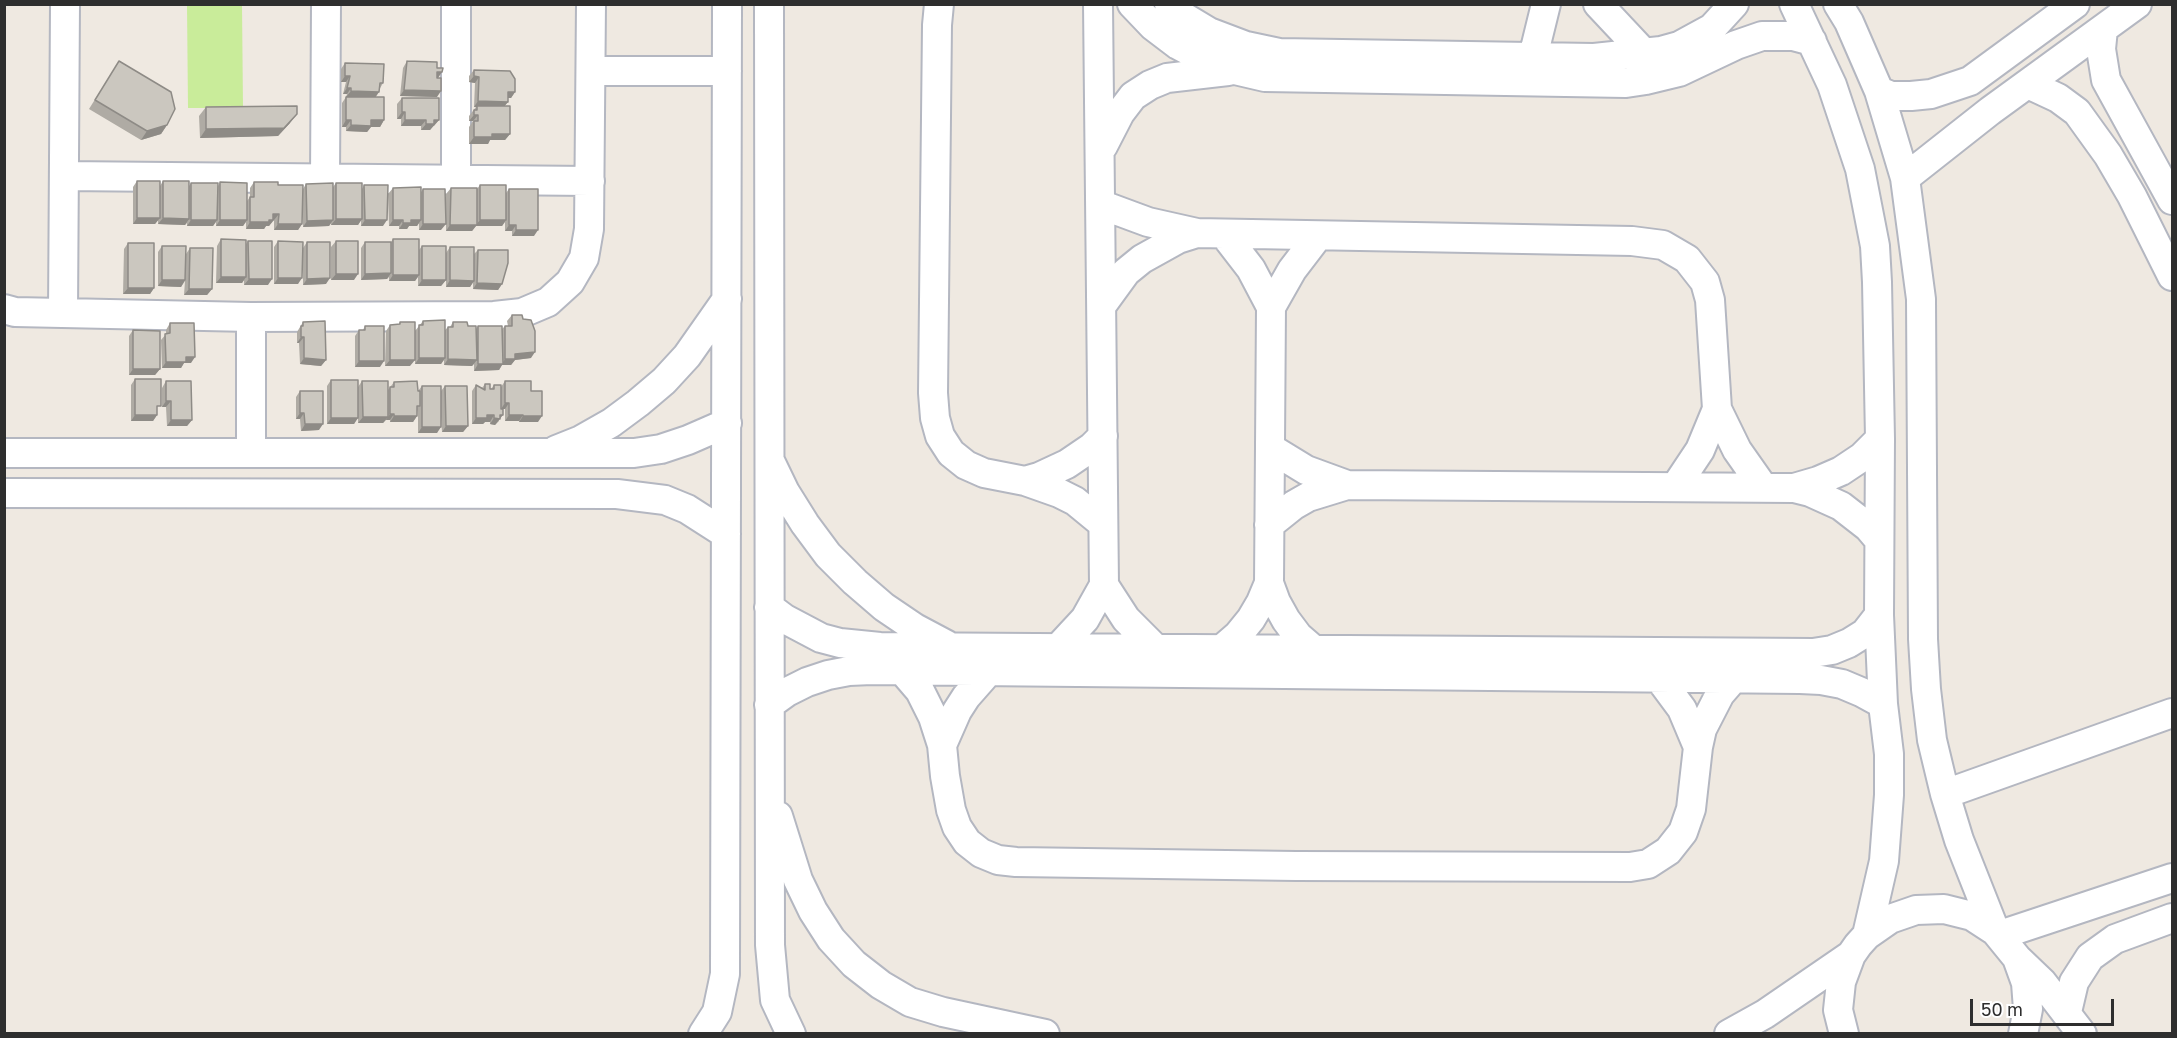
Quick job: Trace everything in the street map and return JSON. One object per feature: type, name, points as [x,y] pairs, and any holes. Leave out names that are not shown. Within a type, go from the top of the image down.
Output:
[{"type":"street","points":[[63,313],[65,4]]},
{"type":"street","points":[[326,4],[326,179]]},
{"type":"street","points":[[456,4],[456,180]]},
{"type":"street","points":[[4,309],[15,312],[251,317],[494,316],[522,313],[548,302],[570,282],[584,258],[589,230],[591,4]]},
{"type":"street","points":[[703,1034],[717,1012],[725,974],[727,4]]},
{"type":"street","points":[[769,4],[768,458],[771,971],[775,1000],[791,1034]]},
{"type":"street","points":[[939,4],[933,382],[935,418],[940,436],[951,453],[966,465],[984,473],[1024,481],[1059,493],[1075,501],[1103,524]]},
{"type":"street","points":[[1059,647],[1085,619],[1104,585],[1102,205],[1098,4]]},
{"type":"street","points":[[1132,4],[1153,26],[1178,45],[1206,60],[1235,70],[1265,76],[1304,66],[1533,57],[1594,58],[1644,53],[1679,46],[1696,38],[1712,28],[1734,4]]},
{"type":"street","points":[[1168,4],[1179,14],[1209,32],[1246,46],[1279,53],[1304,66],[1626,83],[1680,72],[1736,45],[1762,36],[1793,36],[1812,41]]},
{"type":"street","points":[[1533,57],[1546,4]]},
{"type":"street","points":[[1598,4],[1644,53]]},
{"type":"street","points":[[1794,4],[1832,85],[1848,130],[1867,201],[1875,246],[1877,282],[1880,615],[1883,704],[1889,754],[1888,830],[1879,889],[1859,945],[1841,982],[1839,1010],[1844,1034]]},
{"type":"street","points":[[1838,4],[1849,22],[1879,91],[1905,178],[1921,299],[1923,639],[1932,740],[1959,840],[1998,933],[2017,958],[2042,982],[2075,1023]]},
{"type":"street","points":[[1879,91],[1891,96],[1931,94],[1970,81],[2075,4]]},
{"type":"street","points":[[1905,178],[1990,111],[2137,4]]},
{"type":"street","points":[[2103,29],[2103,65],[2110,90],[2168,182]]},
{"type":"street","points":[[1101,150],[1120,113],[1133,96],[1150,85],[1167,78],[1235,70]]},
{"type":"street","points":[[591,71],[727,71]]},
{"type":"street","points":[[1970,81],[1990,111]]},
{"type":"street","points":[[2028,84],[2058,98],[2077,112],[2114,165],[2172,276]]},
{"type":"street","points":[[2077,112],[2110,90]]},
{"type":"street","points":[[64,176],[590,181]]},
{"type":"street","points":[[1102,205],[1148,222],[1210,233],[1632,241],[1663,245],[1676,251],[1697,270],[1705,282],[1710,300],[1717,409],[1737,450],[1762,487]]},
{"type":"street","points":[[1102,305],[1126,272],[1142,259],[1178,239],[1210,233]]},
{"type":"street","points":[[1210,233],[1251,269],[1272,307]]},
{"type":"street","points":[[1313,649],[1298,636],[1275,602],[1269,584],[1269,525],[1272,307],[1292,270],[1318,236]]},
{"type":"street","points":[[549,453],[581,440],[610,423],[647,396],[687,356],[727,299]]},
{"type":"street","points":[[251,317],[251,453]]},
{"type":"street","points":[[1676,486],[1700,450],[1717,409]]},
{"type":"street","points":[[4,453],[634,453],[661,449],[727,423]]},
{"type":"street","points":[[1024,481],[1067,464],[1103,436]]},
{"type":"street","points":[[1794,488],[1841,471],[1862,457],[1880,439]]},
{"type":"street","points":[[1270,447],[1306,470],[1347,485]]},
{"type":"street","points":[[768,458],[805,524],[855,582],[884,607],[915,628],[949,646]]},
{"type":"street","points":[[1269,525],[1308,496],[1347,485],[1762,487],[1794,488],[1810,492],[1841,506],[1868,527],[1879,540]]},
{"type":"street","points":[[4,493],[626,495],[665,500],[697,514],[726,534]]},
{"type":"street","points":[[1223,648],[1251,619],[1262,602],[1269,584]]},
{"type":"street","points":[[1104,585],[1126,619],[1155,648]]},
{"type":"street","points":[[769,607],[802,630],[840,644],[860,646],[1313,649],[1442,663],[1659,678],[1821,680],[1842,684],[1883,704]]},
{"type":"street","points":[[769,705],[787,692],[807,682],[849,671],[988,672],[1813,653],[1832,650],[1849,643],[1865,633],[1880,615]]},
{"type":"street","points":[[902,670],[927,703],[933,717],[942,745],[945,777],[957,827],[967,842],[981,853],[998,860],[1016,862],[1296,866],[1630,867],[1648,864],[1668,850],[1683,832],[1691,809],[1698,747],[1710,712],[1720,694],[1733,679]]},
{"type":"street","points":[[942,745],[957,711],[988,672]]},
{"type":"street","points":[[1659,678],[1682,709],[1698,747]]},
{"type":"street","points":[[1945,794],[2172,714]]},
{"type":"street","points":[[769,789],[798,880],[813,911],[831,939],[854,964],[881,985],[910,1002],[943,1012],[1046,1034]]},
{"type":"street","points":[[1729,1034],[1765,1014],[1859,945],[1890,919],[1916,910],[1944,909],[1972,916],[1998,933],[2122,896],[2172,878]]},
{"type":"street","points":[[2122,896],[2133,931]]},
{"type":"street","points":[[2075,1023],[2074,982],[2090,957],[2115,939],[2172,918]]},
{"type":"street","points":[[2017,958],[2026,983],[2028,1009],[2023,1034]]},
{"type":"green space","points":[[187,5],[242,5],[243,108],[188,108]]},
{"type":"building","points":[[119,61],[171,92],[175,109],[167,125],[147,131],[95,100]]},
{"type":"building","points":[[407,61],[437,62],[437,68],[443,68],[442,72],[437,72],[437,78],[441,78],[441,91],[404,90]]},
{"type":"building","points":[[345,63],[384,64],[383,83],[380,83],[379,92],[351,91],[351,88],[347,88],[350,76],[345,76]]},
{"type":"building","points":[[474,70],[510,71],[515,79],[515,92],[508,92],[508,102],[478,101],[479,77],[474,76]]},
{"type":"building","points":[[346,97],[384,97],[384,120],[371,120],[371,126],[351,125],[351,120],[346,120]]},
{"type":"building","points":[[402,98],[439,98],[439,120],[434,120],[434,124],[426,124],[426,120],[405,120],[405,112],[402,112]]},
{"type":"building","points":[[297,106],[297,114],[284,128],[206,129],[206,107]]},
{"type":"building","points":[[477,106],[510,106],[510,134],[474,137],[474,121],[478,121],[478,115],[474,115],[474,110],[477,110]]},
{"type":"building","points":[[137,181],[160,181],[160,218],[137,218]]},
{"type":"building","points":[[163,181],[189,181],[189,219],[163,218]]},
{"type":"building","points":[[220,182],[247,183],[247,220],[220,220]]},
{"type":"building","points":[[254,182],[303,185],[302,224],[278,224],[279,214],[273,214],[273,220],[269,222],[250,222],[250,197],[254,197]]},
{"type":"building","points":[[191,183],[218,183],[217,220],[191,220]]},
{"type":"building","points":[[333,183],[333,220],[307,221],[306,184]]},
{"type":"building","points":[[336,183],[362,183],[362,219],[336,219]]},
{"type":"building","points":[[364,185],[388,185],[387,220],[365,220]]},
{"type":"building","points":[[480,185],[506,185],[506,220],[480,220]]},
{"type":"building","points":[[421,187],[421,220],[403,223],[403,220],[393,220],[393,188]]},
{"type":"building","points":[[451,188],[477,188],[477,225],[450,225]]},
{"type":"building","points":[[423,189],[445,189],[446,224],[423,224]]},
{"type":"building","points":[[509,189],[538,189],[538,230],[516,230],[516,225],[509,225]]},
{"type":"building","points":[[221,239],[246,240],[246,277],[221,277]]},
{"type":"building","points":[[393,239],[419,239],[419,275],[393,275]]},
{"type":"building","points":[[248,241],[272,241],[272,279],[249,279]]},
{"type":"building","points":[[278,241],[303,242],[302,278],[278,278]]},
{"type":"building","points":[[336,241],[358,241],[358,274],[336,274]]},
{"type":"building","points":[[307,242],[330,242],[330,278],[307,279]]},
{"type":"building","points":[[365,242],[391,242],[391,273],[365,274]]},
{"type":"building","points":[[128,243],[154,243],[154,288],[128,288]]},
{"type":"building","points":[[162,246],[186,246],[185,280],[162,280]]},
{"type":"building","points":[[422,246],[446,246],[446,280],[422,280]]},
{"type":"building","points":[[450,247],[474,247],[474,281],[450,280]]},
{"type":"building","points":[[190,248],[213,248],[212,289],[189,289]]},
{"type":"building","points":[[478,250],[508,250],[508,263],[502,284],[477,283]]},
{"type":"building","points":[[512,315],[522,315],[523,319],[531,320],[535,331],[535,352],[515,354],[515,359],[505,359],[505,326],[512,326]]},
{"type":"building","points":[[445,320],[445,358],[419,358],[419,325],[423,325],[423,321]]},
{"type":"building","points":[[325,321],[326,360],[304,358],[304,337],[301,337],[303,322]]},
{"type":"building","points":[[400,322],[415,322],[415,360],[390,360],[390,325],[400,324]]},
{"type":"building","points":[[453,322],[467,322],[468,326],[476,326],[477,360],[448,359],[448,327],[453,327]]},
{"type":"building","points":[[170,323],[194,323],[195,357],[186,357],[186,362],[166,362],[165,334],[170,333]]},
{"type":"building","points":[[365,326],[384,326],[384,361],[359,361],[359,330],[365,330]]},
{"type":"building","points":[[478,326],[502,326],[503,364],[478,364]]},
{"type":"building","points":[[133,330],[160,331],[160,369],[133,369]]},
{"type":"building","points":[[135,379],[161,379],[161,406],[157,406],[157,415],[135,415]]},
{"type":"building","points":[[331,380],[358,380],[358,418],[331,418]]},
{"type":"building","points":[[166,381],[191,381],[192,420],[171,420],[171,401],[166,401]]},
{"type":"building","points":[[362,381],[388,381],[388,417],[363,417]]},
{"type":"building","points":[[417,381],[420,406],[417,406],[417,416],[390,414],[390,387],[394,387],[394,382]]},
{"type":"building","points":[[505,381],[531,381],[531,391],[542,391],[542,416],[509,415],[509,403],[505,403]]},
{"type":"building","points":[[485,384],[490,384],[490,389],[494,389],[494,385],[501,385],[503,415],[500,415],[500,419],[494,418],[494,415],[487,415],[487,418],[476,418],[476,385],[485,390]]},
{"type":"building","points":[[422,386],[441,386],[441,427],[422,427]]},
{"type":"building","points":[[445,386],[467,386],[468,426],[446,426]]},
{"type":"building","points":[[300,391],[323,391],[323,424],[305,424],[304,413],[300,413]]}]
